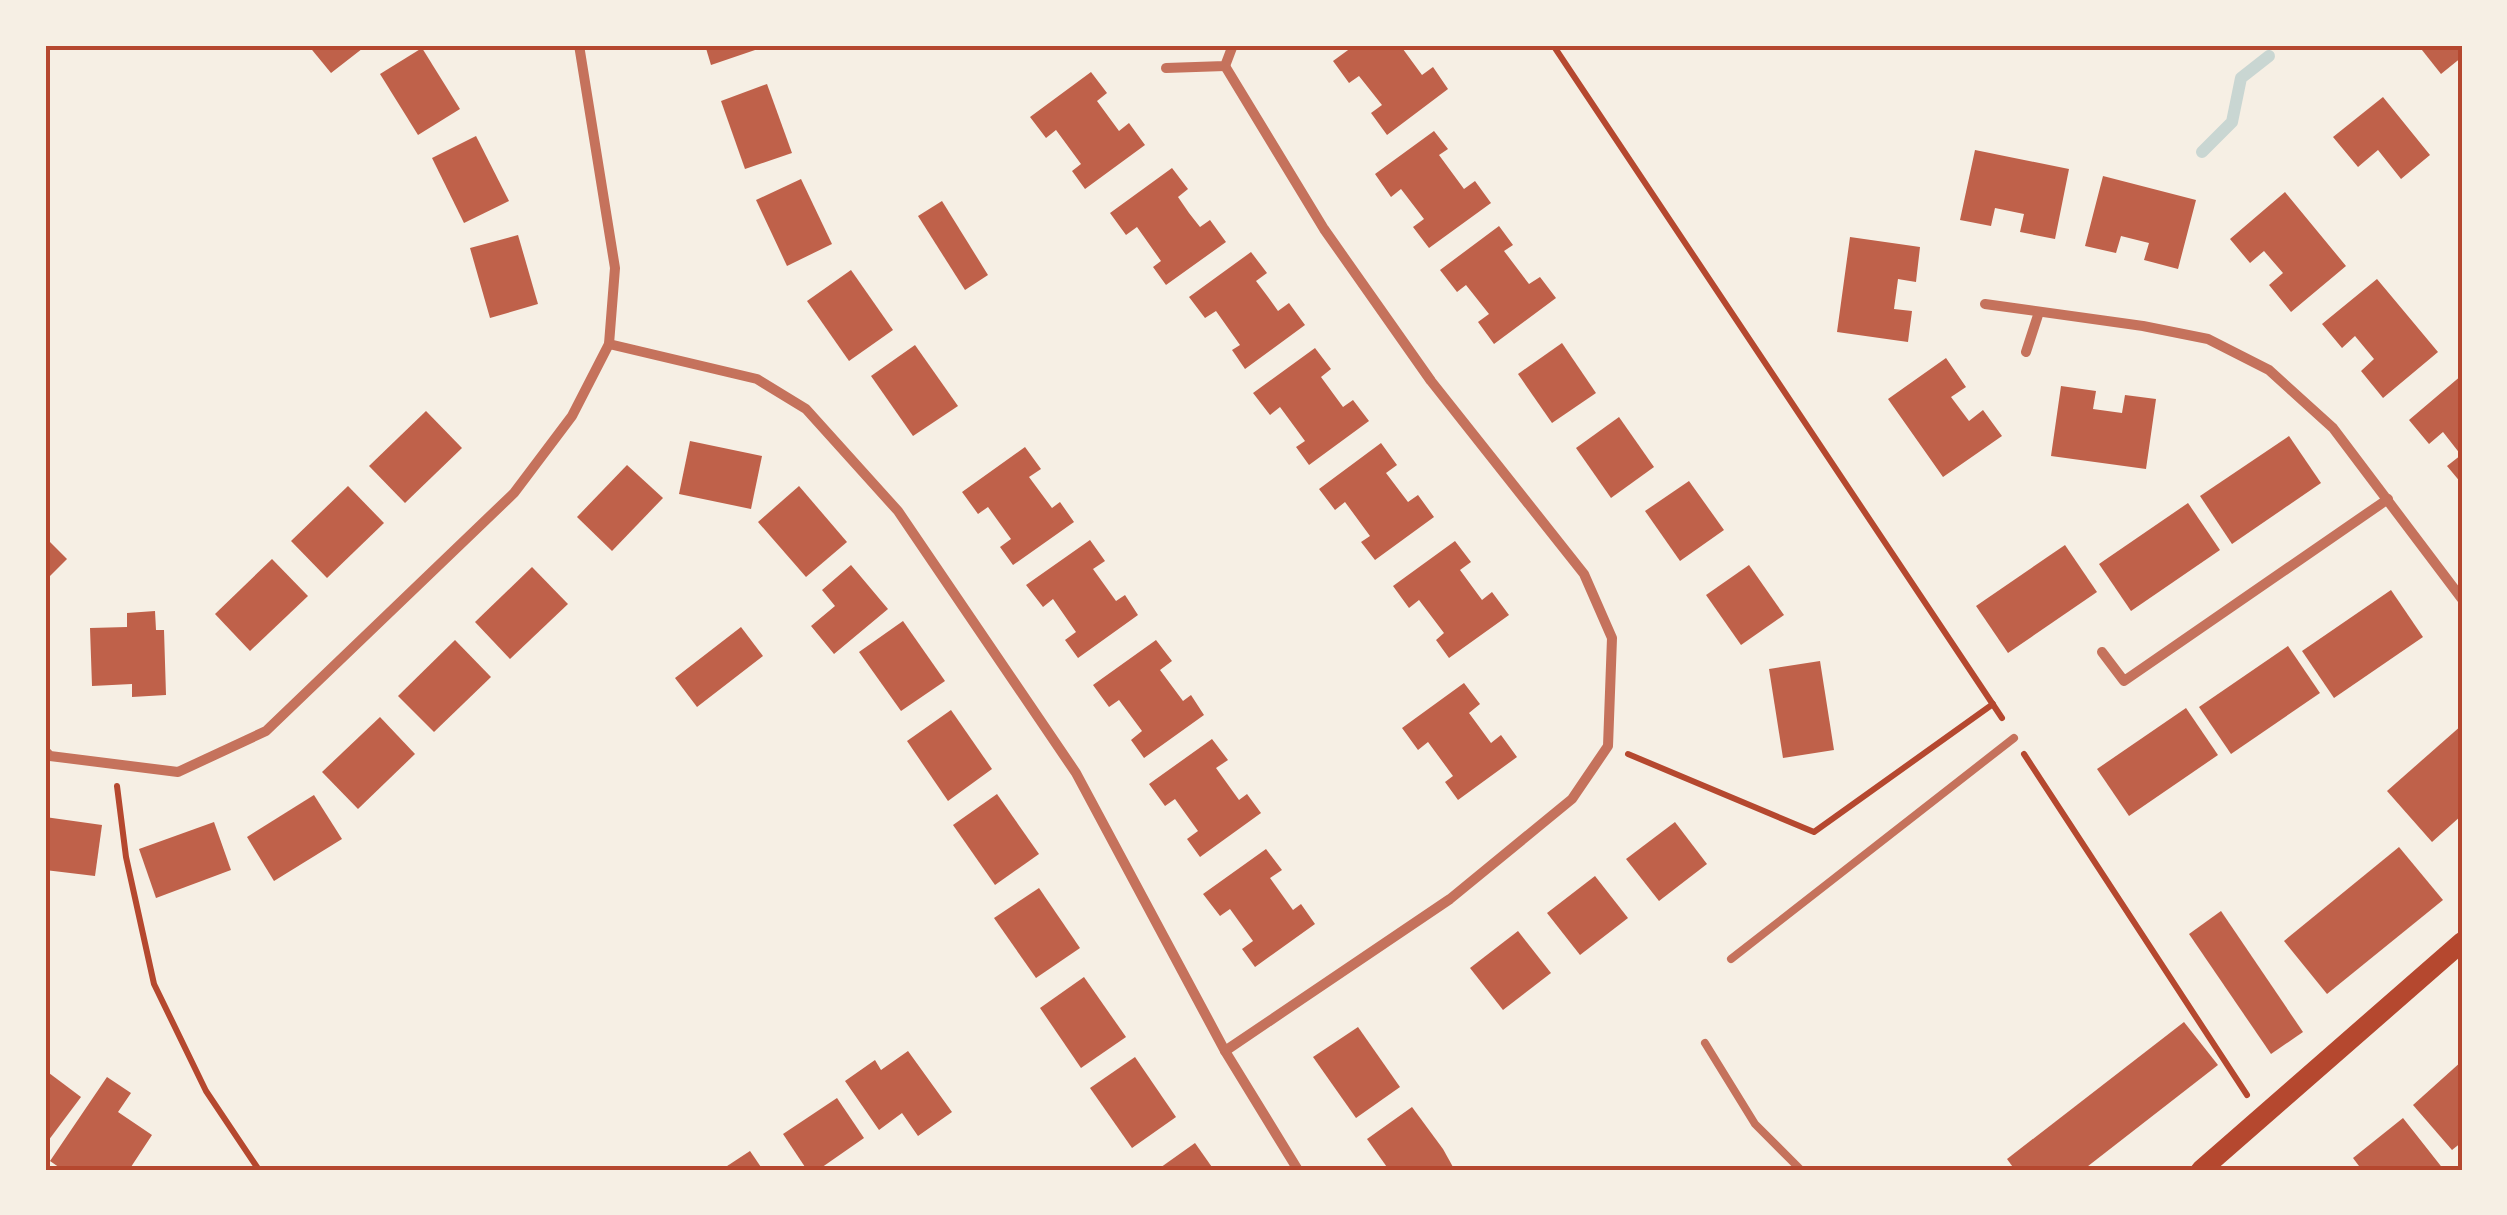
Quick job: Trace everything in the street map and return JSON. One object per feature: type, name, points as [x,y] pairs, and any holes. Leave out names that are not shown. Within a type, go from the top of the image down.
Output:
[{"type":"main road","points":[[2201,1170],[2462,942]]},
{"type":"street","points":[[45,752],[50,756],[178,772],[266,731],[514,492],[572,416],[608,344],[615,268],[579,45]]},
{"type":"street","points":[[1225,66],[1233,45]]},
{"type":"street","points":[[1225,66],[1324,229],[1431,381],[1584,574],[1612,638],[1608,746],[1572,799],[1450,899],[1225,1051]]},
{"type":"street","points":[[1166,68],[1225,66]]},
{"type":"street","points":[[1986,304],[2208,339],[2268,370],[2332,428],[2462,599]]},
{"type":"street","points":[[2026,352],[2039,312]]},
{"type":"street","points":[[608,344],[757,379],[806,409],[898,512],[1076,773],[1225,1051],[1298,1170]]},
{"type":"street","points":[[2102,652],[2124,681],[2388,498]]},
{"type":"lane","points":[[1731,959],[2014,738]]},
{"type":"lane","points":[[1705,1043],[1755,1124],[1801,1170]]},
{"type":"path","points":[[1553,45],[1993,704],[2263,1118]]},
{"type":"path","points":[[1608,746],[1814,832],[1993,704]]},
{"type":"path","points":[[114,765],[126,857],[154,984],[206,1090],[259,1170]]},
{"type":"building","points":[[308,45],[367,45],[331,73]]},
{"type":"building","points":[[705,45],[757,45],[758,49],[711,65]]},
{"type":"building","points":[[1355,45],[1400,45],[1422,75],[1433,67],[1448,89],[1387,135],[1371,113],[1382,105],[1359,76],[1349,83],[1333,61]]},
{"type":"building","points":[[2418,45],[2462,45],[2462,57],[2441,74]]},
{"type":"building","points":[[422,48],[460,109],[418,135],[380,74]]},
{"type":"building","points":[[1091,72],[1107,93],[1097,101],[1119,131],[1129,123],[1145,145],[1085,189],[1072,171],[1081,164],[1056,130],[1046,138],[1030,117]]},
{"type":"building","points":[[767,84],[792,153],[745,169],[721,101]]},
{"type":"building","points":[[2383,97],[2430,155],[2401,179],[2378,150],[2358,167],[2333,137]]},
{"type":"building","points":[[1434,131],[1448,149],[1439,155],[1464,189],[1475,181],[1491,203],[1429,248],[1413,227],[1424,219],[1401,189],[1391,197],[1375,174]]},
{"type":"building","points":[[476,136],[509,201],[464,223],[432,158]]},
{"type":"building","points":[[1975,150],[2069,169],[2055,239],[2020,232],[2024,214],[1995,208],[1991,226],[1960,220]]},
{"type":"building","points":[[1172,168],[1188,189],[1178,197],[1189,213],[1200,227],[1210,220],[1226,242],[1166,285],[1153,267],[1161,261],[1137,227],[1126,235],[1110,213]]},
{"type":"building","points":[[2103,176],[2196,200],[2178,269],[2144,260],[2149,243],[2121,236],[2116,253],[2085,246]]},
{"type":"building","points":[[801,179],[832,244],[787,266],[756,200]]},
{"type":"building","points":[[2285,192],[2346,266],[2291,312],[2269,285],[2283,273],[2264,251],[2250,263],[2230,239]]},
{"type":"building","points":[[942,201],[988,275],[965,290],[918,216]]},
{"type":"building","points":[[1499,226],[1513,245],[1504,251],[1529,284],[1540,277],[1556,298],[1494,344],[1478,322],[1489,314],[1466,285],[1457,292],[1440,270]]},
{"type":"building","points":[[518,235],[538,304],[490,318],[470,248]]},
{"type":"building","points":[[1850,237],[1920,247],[1916,282],[1898,279],[1894,309],[1912,311],[1908,342],[1837,332]]},
{"type":"building","points":[[1251,252],[1267,273],[1256,281],[1278,311],[1289,303],[1305,325],[1245,369],[1232,350],[1240,345],[1216,311],[1205,318],[1189,297]]},
{"type":"building","points":[[851,270],[893,330],[849,361],[807,301]]},
{"type":"building","points":[[2377,279],[2438,352],[2383,398],[2361,371],[2374,359],[2355,336],[2342,348],[2322,324]]},
{"type":"building","points":[[1562,343],[1596,393],[1552,423],[1518,374]]},
{"type":"building","points":[[915,345],[958,406],[913,436],[871,376]]},
{"type":"building","points":[[1315,348],[1331,369],[1321,377],[1343,407],[1353,400],[1369,421],[1309,465],[1296,447],[1305,441],[1280,407],[1270,415],[1253,393]]},
{"type":"building","points":[[1946,358],[1966,387],[1951,397],[1969,421],[1983,410],[2002,436],[1943,477],[1888,399]]},
{"type":"building","points":[[2462,375],[2462,484],[2447,466],[2461,455],[2443,432],[2429,444],[2409,420]]},
{"type":"building","points":[[2061,386],[2096,391],[2093,409],[2122,413],[2125,395],[2156,399],[2146,469],[2051,456]]},
{"type":"building","points":[[426,411],[462,448],[405,503],[369,466]]},
{"type":"building","points":[[1619,417],[1654,467],[1611,498],[1576,448]]},
{"type":"building","points":[[2289,436],[2321,483],[2232,544],[2200,496]]},
{"type":"building","points":[[690,441],[762,456],[751,509],[679,494]]},
{"type":"building","points":[[1381,443],[1397,465],[1386,473],[1408,502],[1418,495],[1434,517],[1375,560],[1361,542],[1370,536],[1345,502],[1335,510],[1319,489]]},
{"type":"building","points":[[1025,447],[1041,469],[1029,477],[1052,508],[1060,502],[1074,522],[1013,565],[1000,547],[1011,539],[988,507],[978,514],[962,492]]},
{"type":"building","points":[[627,465],[663,498],[612,551],[577,517]]},
{"type":"building","points":[[1689,481],[1724,530],[1680,561],[1645,511]]},
{"type":"building","points":[[348,486],[384,523],[327,578],[291,541]]},
{"type":"building","points":[[799,486],[847,542],[806,577],[758,522]]},
{"type":"building","points":[[2188,503],[2220,550],[2131,611],[2099,564]]},
{"type":"building","points":[[45,537],[67,559],[45,581]]},
{"type":"building","points":[[1090,540],[1105,561],[1093,569],[1116,601],[1125,595],[1138,615],[1078,658],[1065,640],[1076,632],[1053,599],[1043,607],[1026,585]]},
{"type":"building","points":[[1455,541],[1471,562],[1460,570],[1482,600],[1492,592],[1509,615],[1449,658],[1436,640],[1444,633],[1419,600],[1409,608],[1393,586]]},
{"type":"building","points":[[2065,545],[2097,592],[2008,653],[1976,606]]},
{"type":"building","points":[[272,559],[308,596],[250,651],[215,614]]},
{"type":"building","points":[[851,565],[888,609],[834,654],[811,626],[835,606],[822,590]]},
{"type":"building","points":[[1749,565],[1784,615],[1741,645],[1706,595]]},
{"type":"building","points":[[532,567],[568,604],[510,659],[475,622]]},
{"type":"building","points":[[2391,590],[2423,637],[2334,698],[2302,651]]},
{"type":"building","points":[[155,611],[156,630],[164,630],[166,695],[132,697],[132,684],[92,686],[90,628],[127,627],[127,613]]},
{"type":"building","points":[[903,621],[945,681],[901,711],[859,652]]},
{"type":"building","points":[[741,627],[763,656],[697,707],[675,678]]},
{"type":"building","points":[[455,640],[491,677],[434,732],[398,696]]},
{"type":"building","points":[[1156,640],[1172,661],[1160,670],[1183,701],[1191,695],[1204,715],[1144,758],[1131,740],[1142,731],[1119,700],[1109,707],[1093,685]]},
{"type":"building","points":[[2288,646],[2320,693],[2231,754],[2199,707]]},
{"type":"building","points":[[1820,661],[1834,750],[1783,758],[1769,669]]},
{"type":"building","points":[[1464,683],[1480,704],[1469,713],[1491,743],[1501,735],[1517,757],[1458,800],[1445,782],[1453,776],[1428,742],[1418,750],[1402,728]]},
{"type":"building","points":[[2186,708],[2218,755],[2129,816],[2097,769]]},
{"type":"building","points":[[951,710],[992,769],[948,801],[907,741]]},
{"type":"building","points":[[380,717],[415,754],[358,809],[322,772]]},
{"type":"building","points":[[2462,725],[2462,815],[2432,842],[2387,791]]},
{"type":"building","points":[[1212,739],[1228,760],[1216,768],[1239,800],[1247,794],[1261,813],[1200,857],[1187,839],[1198,831],[1175,799],[1165,806],[1149,784]]},
{"type":"building","points":[[997,794],[1039,854],[995,885],[953,825]]},
{"type":"building","points":[[314,795],[342,839],[274,881],[247,837]]},
{"type":"building","points":[[45,817],[102,825],[95,876],[45,870]]},
{"type":"building","points":[[214,822],[231,870],[156,898],[139,849]]},
{"type":"building","points":[[1675,822],[1707,864],[1659,901],[1626,859]]},
{"type":"building","points":[[2399,847],[2443,900],[2327,994],[2284,941]]},
{"type":"building","points":[[1266,849],[1282,870],[1270,878],[1293,910],[1301,904],[1315,924],[1255,967],[1242,949],[1253,941],[1230,909],[1220,916],[1203,894]]},
{"type":"building","points":[[1595,876],[1628,918],[1580,955],[1547,913]]},
{"type":"building","points":[[1039,888],[1080,948],[1036,978],[994,918]]},
{"type":"building","points":[[2221,911],[2303,1032],[2271,1054],[2189,934]]},
{"type":"building","points":[[1518,931],[1551,973],[1503,1010],[1470,968]]},
{"type":"building","points":[[1084,977],[1126,1037],[1081,1068],[1040,1008]]},
{"type":"building","points":[[2184,1022],[2218,1065],[2083,1170],[2015,1170],[2007,1159]]},
{"type":"building","points":[[1358,1027],[1400,1087],[1356,1118],[1313,1057]]},
{"type":"building","points":[[908,1051],[952,1112],[918,1136],[902,1113],[879,1130],[845,1081],[875,1060],[881,1070]]},
{"type":"building","points":[[1135,1057],[1176,1117],[1132,1148],[1090,1088]]},
{"type":"building","points":[[2462,1061],[2462,1142],[2452,1150],[2413,1105]]},
{"type":"building","points":[[45,1070],[81,1097],[45,1145]]},
{"type":"building","points":[[107,1077],[131,1093],[118,1112],[152,1135],[129,1170],[63,1170],[50,1161]]},
{"type":"building","points":[[837,1098],[864,1138],[818,1170],[807,1170],[783,1134]]},
{"type":"building","points":[[1412,1107],[1443,1149],[1453,1167],[1450,1170],[1389,1170],[1367,1139]]},
{"type":"building","points":[[2403,1118],[2444,1170],[2362,1170],[2353,1158]]},
{"type":"building","points":[[1195,1143],[1214,1170],[1157,1170]]},
{"type":"building","points":[[750,1151],[763,1170],[721,1170]]},
{"type":"waterway","points":[[2202,152],[2232,122],[2241,78],[2269,56]]}]
